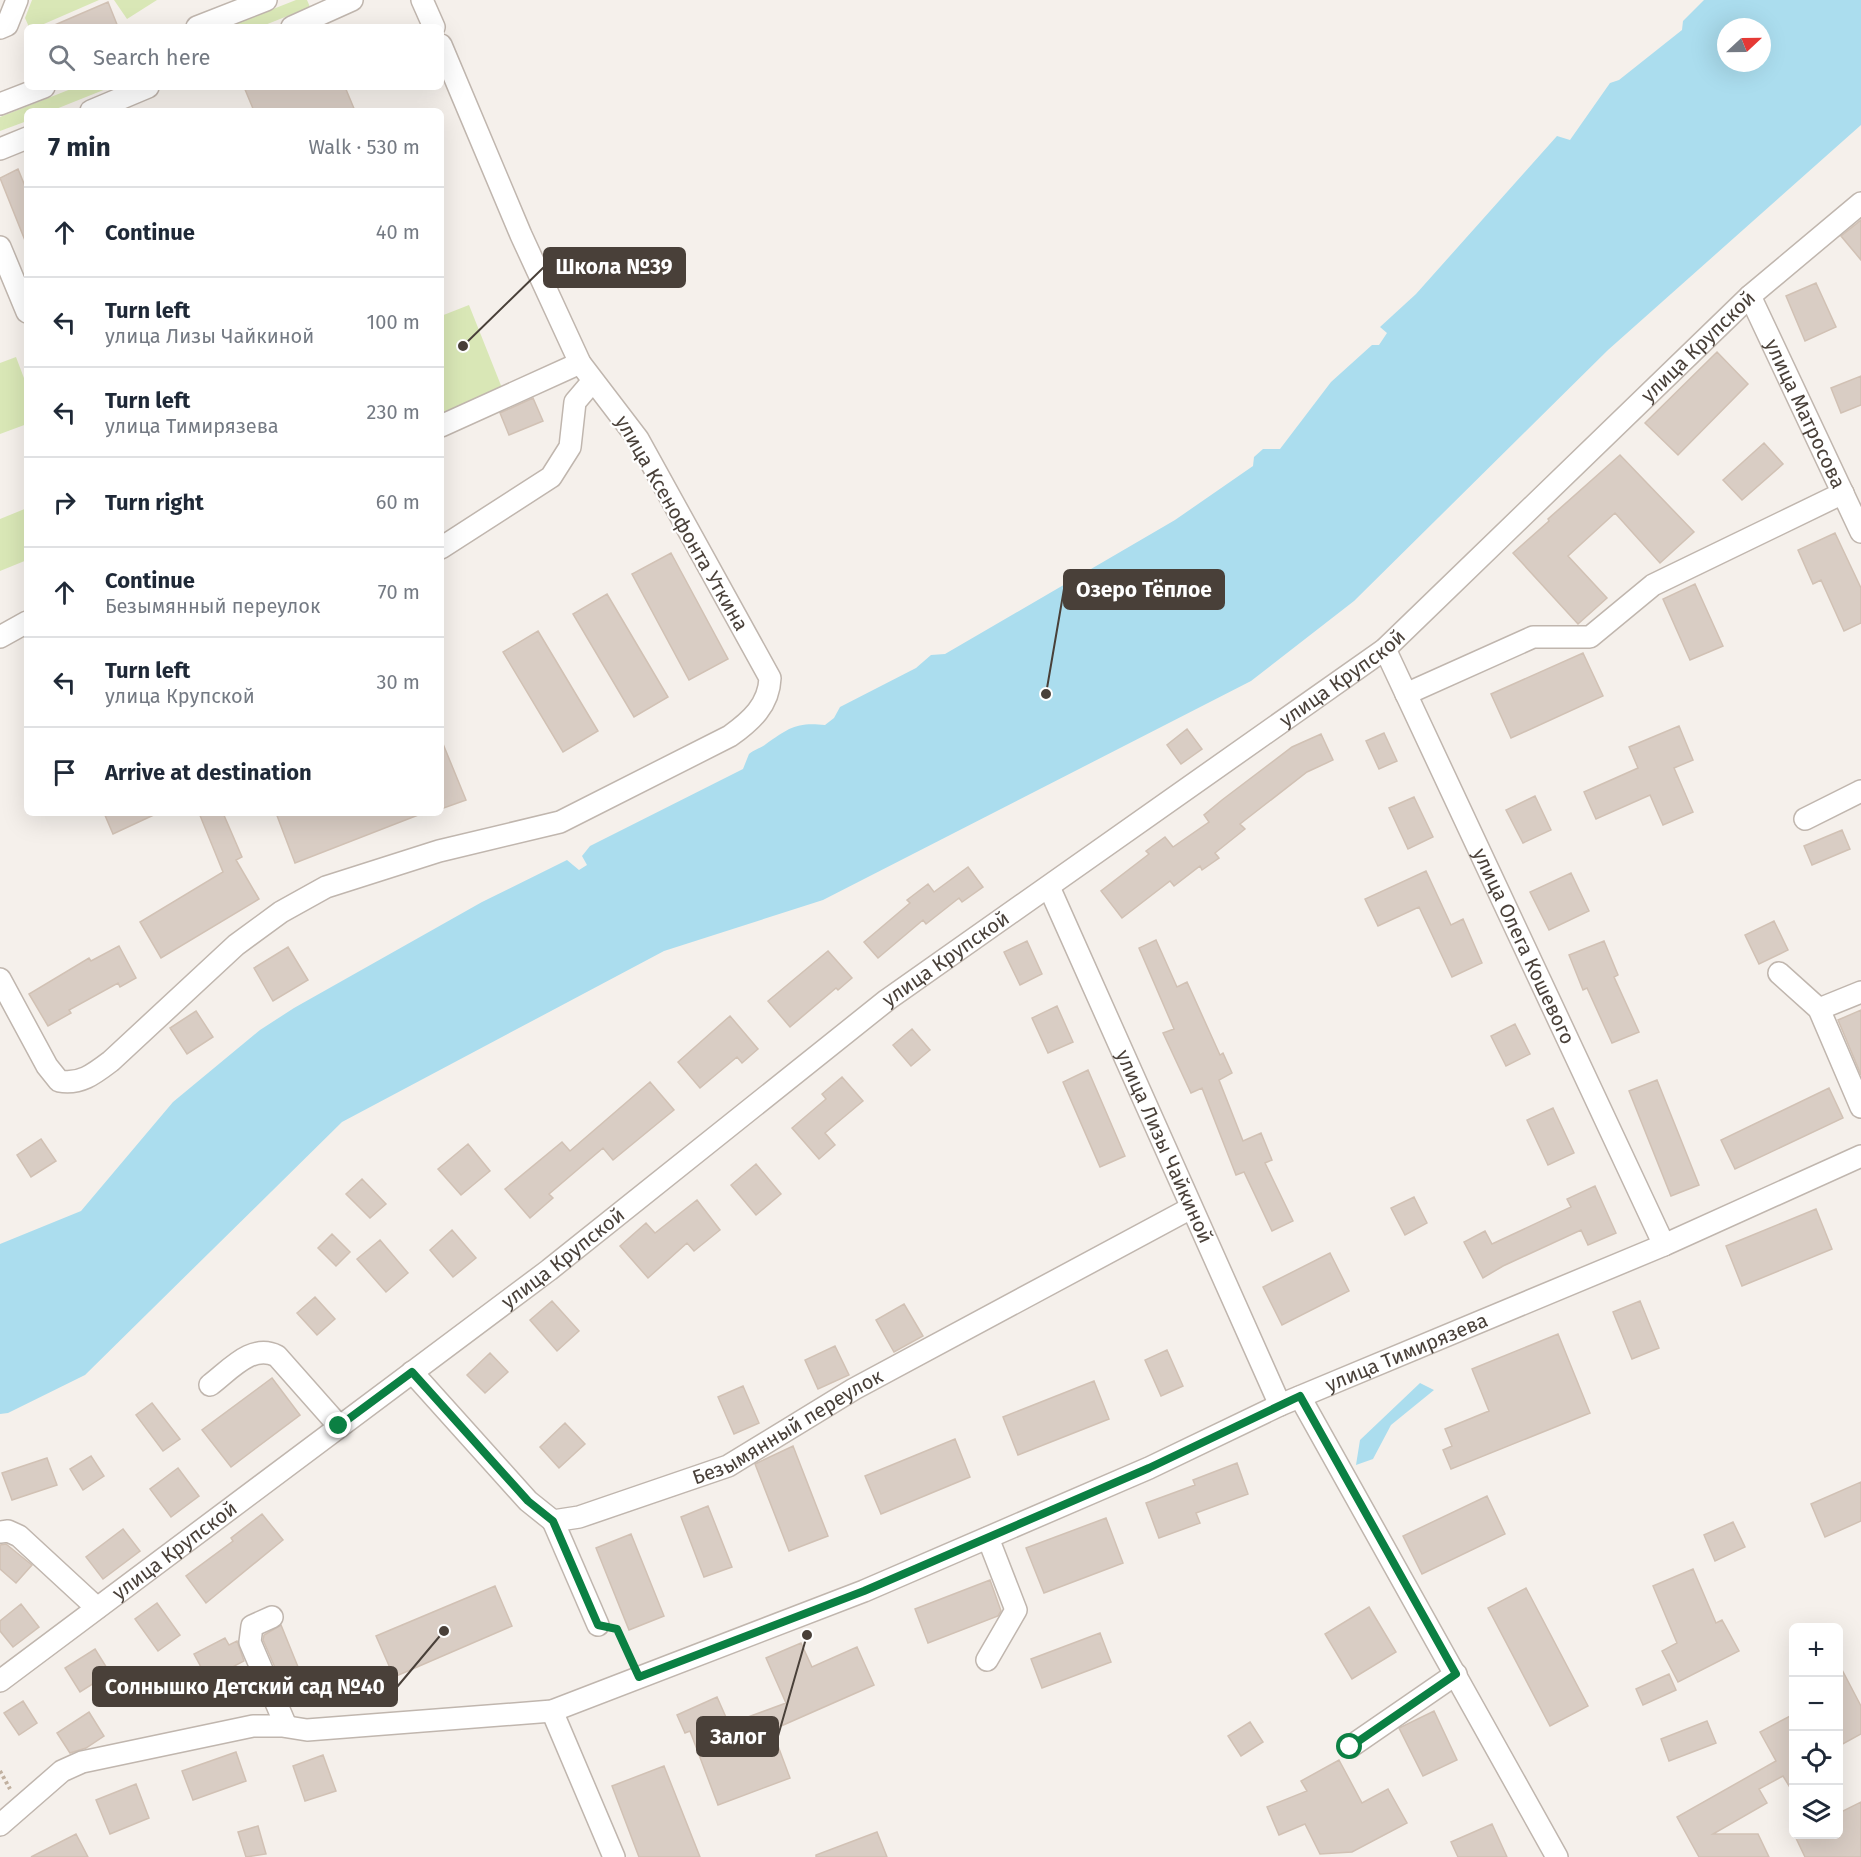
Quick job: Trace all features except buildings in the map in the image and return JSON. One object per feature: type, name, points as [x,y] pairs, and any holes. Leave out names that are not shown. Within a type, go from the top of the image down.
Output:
[{"type":"street","points":[[0,28],[7,25],[17,0]]},
{"type":"street","points":[[205,24],[266,0]]},
{"type":"street","points":[[299,24],[352,0]]},
{"type":"street","points":[[422,0],[433,24]]},
{"type":"street","name":"улица Ксенофонта Уткина","points":[[0,979],[46,1066],[59,1081],[71,1083],[91,1076],[111,1061],[236,945],[281,912],[326,887],[359,874],[439,851],[560,822],[730,736],[753,719],[765,700],[770,678],[638,440],[613,403],[592,382],[579,363],[521,235],[444,52]]},
{"type":"street","points":[[0,104],[36,90]]},
{"type":"street","points":[[98,108],[141,90]]},
{"type":"street","points":[[0,149],[24,139]]},
{"type":"street","name":"улица Крупской","points":[[0,1681],[549,1270],[887,1000],[1385,649],[1750,296],[1861,202]]},
{"type":"street","points":[[0,247],[24,305]]},
{"type":"street","name":"улица Матросова","points":[[1750,296],[1861,532]]},
{"type":"street","points":[[444,425],[579,363]]},
{"type":"street","points":[[444,546],[551,477],[570,447],[575,402],[592,382]]},
{"type":"street","points":[[1406,694],[1533,637],[1590,636],[1653,585],[1843,493]]},
{"type":"street","points":[[0,637],[24,624]]},
{"type":"street","name":"улица Олега Кошевого","points":[[1385,649],[1664,1245]]},
{"type":"street","points":[[1805,819],[1861,791]]},
{"type":"street","name":"улица Лизы Чайкиной","points":[[1049,887],[1280,1405]]},
{"type":"street","points":[[1779,974],[1819,1009],[1861,1107]]},
{"type":"street","points":[[1819,1009],[1861,992]]},
{"type":"street","name":"улица Тимирязева","points":[[0,1826],[62,1771],[82,1762],[253,1726],[285,1726],[306,1730],[552,1711],[864,1591],[1149,1468],[1300,1396],[1664,1245],[1861,1156]]},
{"type":"street","name":"Безымянный переулок","points":[[553,1521],[579,1516],[728,1466],[854,1389],[1191,1208]]},
{"type":"street","points":[[210,1385],[254,1352],[270,1352],[277,1356],[339,1426]]},
{"type":"street","points":[[412,1372],[528,1501],[553,1521],[598,1625]]},
{"type":"street","points":[[1300,1396],[1557,1857]]},
{"type":"street","points":[[0,1532],[8,1531],[19,1536],[97,1608]]},
{"type":"street","points":[[987,1660],[1016,1610],[988,1538]]},
{"type":"street","points":[[272,1617],[252,1626],[250,1642],[285,1726]]},
{"type":"street","points":[[1350,1747],[1456,1674]]},
{"type":"street","points":[[552,1711],[614,1857]]},
{"type":"path","points":[[598,1625],[617,1629],[639,1677]]},
{"type":"green space","points":[[32,0],[99,0],[44,24],[28,24],[25,18]]},
{"type":"green space","points":[[114,0],[157,0],[127,19]]},
{"type":"green space","points":[[296,0],[307,0],[310,7],[268,24],[235,24]]},
{"type":"green space","points":[[68,90],[104,90],[58,108],[24,108],[24,122],[0,131],[0,117]]},
{"type":"green space","points":[[469,305],[502,388],[444,413],[444,315]]},
{"type":"green space","points":[[16,357],[24,378],[24,425],[0,434],[0,363]]},
{"type":"green space","points":[[24,509],[24,561],[0,571],[0,519]]},
{"type":"water","points":[[1704,0],[1861,0],[1861,125],[1608,350],[1354,601],[1251,681],[823,900],[664,951],[342,1122],[85,1375],[8,1413],[0,1414],[0,1244],[81,1211],[173,1102],[260,1030],[294,1008],[482,902],[567,860],[579,870],[587,865],[582,856],[590,846],[743,769],[749,754],[787,730],[807,724],[825,725],[834,718],[840,707],[916,668],[931,655],[945,654],[1175,520],[1253,466],[1254,457],[1263,449],[1280,449],[1331,382],[1372,345],[1379,345],[1387,333],[1380,327],[1416,294],[1557,136],[1570,140],[1610,83],[1619,80],[1682,30],[1683,21]]},
{"type":"water","points":[[1420,1383],[1434,1390],[1391,1425],[1373,1459],[1356,1465],[1360,1440]]},
{"type":"place","name":"Школа №39","points":[[463,346]]},
{"type":"place","name":"Озеро Тёплое","points":[[1046,694]]},
{"type":"place","name":"Солнышко Детский сад №40","points":[[444,1631]]},
{"type":"place","name":"Залог","points":[[807,1635]]},
{"type":"route","points":[[339,1426],[412,1372],[528,1501],[553,1521],[598,1625],[617,1629],[639,1677],[864,1591],[1149,1468],[1300,1396],[1456,1674],[1350,1747]]}]
